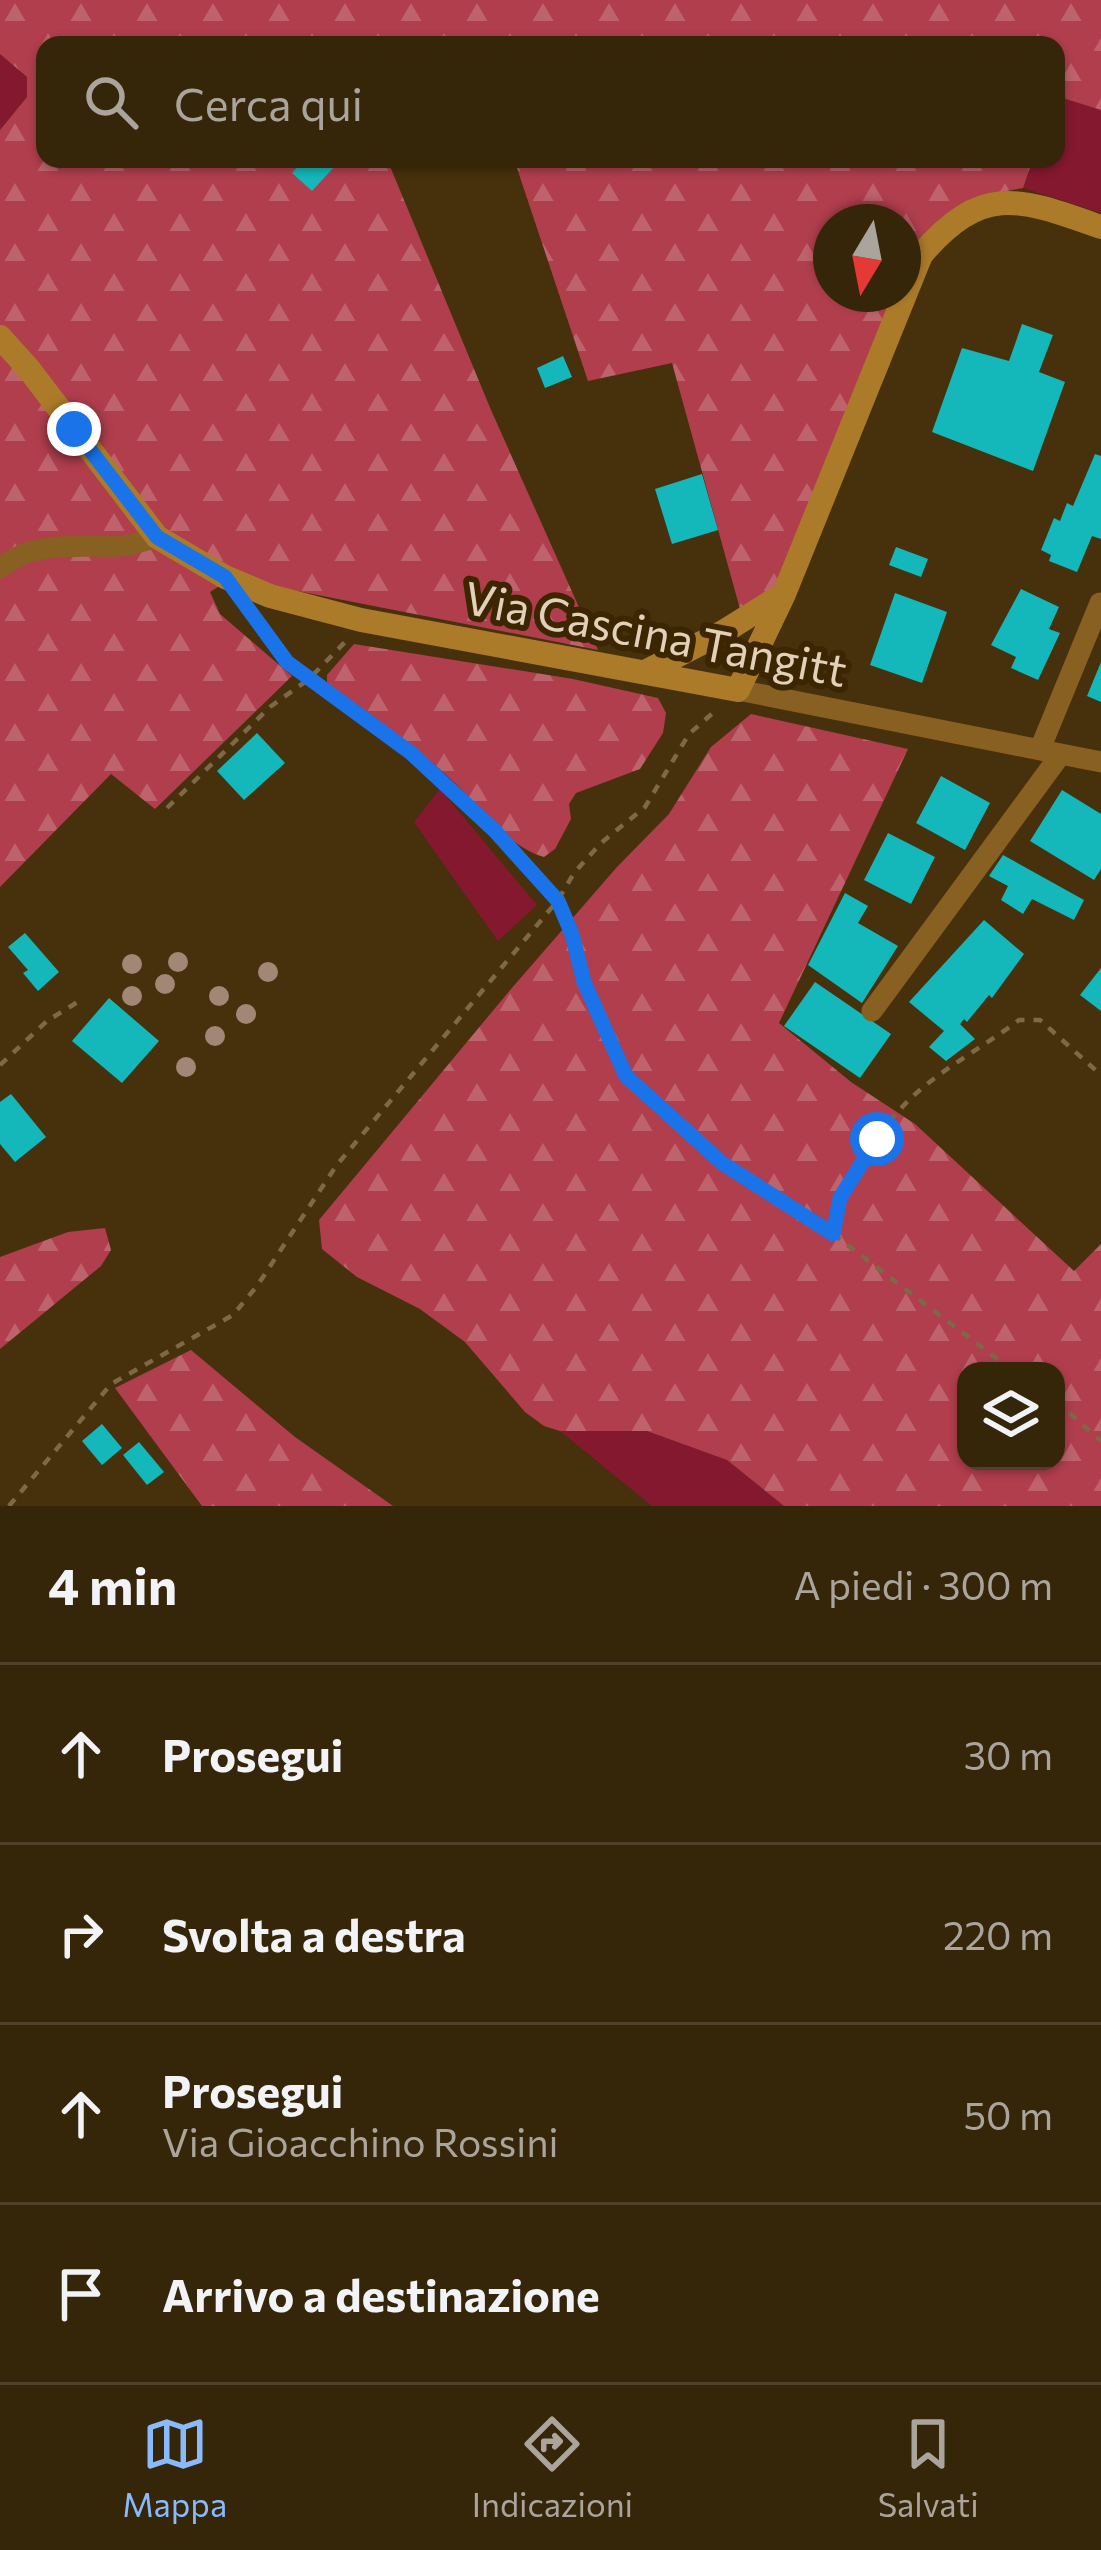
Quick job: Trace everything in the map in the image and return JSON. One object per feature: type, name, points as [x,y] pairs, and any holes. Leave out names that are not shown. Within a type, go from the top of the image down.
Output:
[{"type":"street","points":[[921,275],[937,256],[978,225],[1030,213],[1073,217],[1101,227]]},
{"type":"street","points":[[738,690],[784,594],[898,312]]},
{"type":"street","points":[[0,337],[157,537],[124,547],[64,543],[10,560],[0,568]]},
{"type":"street","name":"Via Cascina Tangitt","points":[[157,537],[202,565],[270,596],[361,620],[647,671],[1101,762]]},
{"type":"street","points":[[647,671],[784,594]]},
{"type":"street","points":[[872,1011],[1050,752],[1100,603]]},
{"type":"path","points":[[225,577],[287,662],[411,753],[495,831],[558,901],[584,982],[626,1076],[722,1163],[833,1234],[1001,1362]]},
{"type":"path","points":[[167,808],[270,707],[336,655],[361,620]]},
{"type":"path","points":[[9,1506],[111,1384],[232,1315],[269,1269],[336,1166],[558,901],[574,873],[645,807],[689,734],[738,690]]},
{"type":"path","points":[[0,1065],[47,1021],[84,998]]},
{"type":"path","points":[[833,1234],[840,1198],[877,1139],[913,1096],[1019,1020],[1040,1020],[1101,1075]]},
{"type":"path","points":[[1065,1409],[1101,1441]]},
{"type":"shaded area","points":[[0,54],[27,77],[27,97],[0,130]]},
{"type":"shaded area","points":[[1065,99],[1101,110],[1101,213],[1023,188],[1030,168],[1065,168]]},
{"type":"shaded area","points":[[440,789],[537,905],[498,941],[414,822]]},
{"type":"shaded area","points":[[560,1431],[647,1431],[727,1460],[784,1506],[652,1506]]},
{"type":"green space","points":[[0,0],[1101,0],[1101,110],[1065,99],[1065,36],[36,36],[36,168],[391,168],[598,650],[252,582],[218,587],[210,592],[220,614],[292,676],[155,809],[111,774],[0,887],[0,130],[27,97],[27,77],[0,54]]},
{"type":"green space","points":[[517,168],[1030,168],[1023,188],[989,194],[921,264],[921,204],[813,204],[813,312],[891,312],[779,585],[740,609],[672,363],[588,381]]},
{"type":"green space","points":[[354,644],[573,679],[658,698],[666,713],[663,733],[640,769],[576,793],[569,804],[571,819],[555,849],[544,857],[504,833],[431,762],[327,682],[327,675]]},
{"type":"green space","points":[[751,714],[908,749],[779,1023],[851,1082],[915,1124],[1074,1271],[1101,1244],[1101,1506],[784,1506],[727,1460],[647,1431],[560,1431],[544,1426],[525,1412],[465,1342],[420,1309],[357,1277],[322,1249],[319,1220],[511,989],[669,814],[711,747]]},
{"type":"green space","points":[[105,1228],[111,1250],[101,1266],[0,1349],[0,1257],[68,1232]]},
{"type":"green space","points":[[191,1350],[295,1437],[393,1506],[202,1506],[115,1388]]},
{"type":"building","points":[[297,168],[333,168],[312,191],[292,173]]},
{"type":"building","points":[[1022,324],[1053,335],[1039,372],[1065,382],[1033,471],[932,432],[962,348],[1009,361]]},
{"type":"building","points":[[563,356],[572,377],[545,388],[537,368]]},
{"type":"building","points":[[1095,454],[1101,456],[1101,539],[1092,536],[1077,572],[1049,561],[1051,555],[1041,550],[1054,518],[1060,521],[1067,503],[1073,506]]},
{"type":"building","points":[[702,474],[718,530],[672,544],[655,489]]},
{"type":"building","points":[[896,547],[928,559],[921,577],[889,565]]},
{"type":"building","points":[[1021,589],[1059,607],[1049,629],[1060,633],[1038,680],[1011,668],[1016,657],[991,645]]},
{"type":"building","points":[[895,593],[947,612],[922,683],[870,665]]},
{"type":"building","points":[[1101,662],[1101,702],[1087,696]]},
{"type":"building","points":[[257,733],[285,763],[244,800],[217,771]]},
{"type":"building","points":[[941,776],[990,803],[965,850],[916,823]]},
{"type":"building","points":[[1062,790],[1101,814],[1101,869],[1094,880],[1030,841]]},
{"type":"building","points":[[888,833],[935,857],[911,904],[864,880]]},
{"type":"building","points":[[1003,855],[1084,900],[1074,920],[1032,899],[1023,914],[1001,900],[1008,886],[989,876]]},
{"type":"building","points":[[845,893],[868,906],[858,923],[898,946],[862,1003],[808,965]]},
{"type":"building","points":[[984,920],[1024,954],[992,998],[989,995],[960,1024],[975,1039],[946,1061],[929,1047],[944,1031],[909,1002]]},
{"type":"building","points":[[25,933],[59,972],[38,991],[8,947]]},
{"type":"building","points":[[1101,968],[1101,1011],[1080,995]]},
{"type":"building","points":[[815,982],[891,1034],[860,1078],[784,1026]]},
{"type":"building","points":[[109,998],[159,1041],[122,1083],[72,1041]]},
{"type":"building","points":[[11,1094],[46,1137],[15,1162],[0,1144],[0,1102]]},
{"type":"building","points":[[102,1424],[122,1448],[102,1465],[82,1441]]},
{"type":"building","points":[[139,1442],[164,1472],[147,1485],[123,1455]]},
{"type":"route","points":[[74,429],[157,537],[225,577],[287,662],[411,753],[495,831],[558,901],[584,982],[626,1076],[686,1134],[722,1163],[833,1234],[840,1198],[877,1139]]}]
